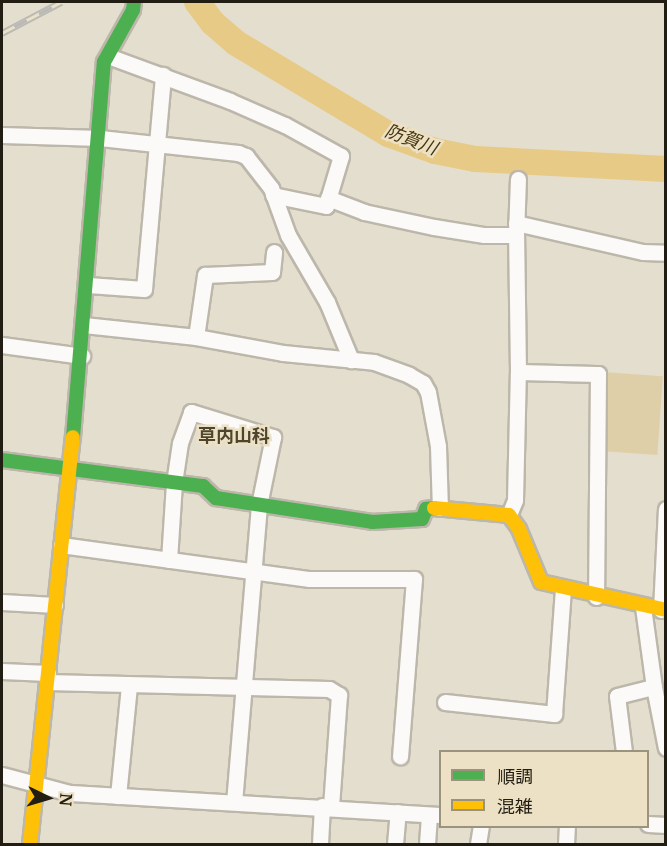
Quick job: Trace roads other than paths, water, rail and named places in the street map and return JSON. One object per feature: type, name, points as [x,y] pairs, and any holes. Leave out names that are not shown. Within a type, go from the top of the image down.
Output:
[{"type":"street","points":[[30,844],[82,356],[104,62],[133,10],[134,2]]},
{"type":"street","points":[[108,56],[163,75],[285,125],[341,156],[326,206],[273,195]]},
{"type":"street","points":[[88,285],[144,289],[163,75]]},
{"type":"street","points":[[2,135],[100,138],[238,153],[251,162],[273,195],[288,236],[327,302],[351,360]]},
{"type":"street","points":[[509,515],[515,500],[518,372],[516,229],[518,179]]},
{"type":"street","points":[[328,198],[364,212],[434,227],[484,235],[516,229],[643,252],[666,253]]},
{"type":"street","points":[[196,337],[206,274],[272,272],[274,252]]},
{"type":"street","points":[[84,325],[196,337],[283,353],[374,362],[423,382],[428,392],[438,446],[440,508]]},
{"type":"street","points":[[2,345],[82,356]]},
{"type":"street","points":[[518,372],[598,374],[596,597]]},
{"type":"street","points":[[169,560],[174,483],[180,443],[191,412],[273,437],[259,505],[234,802]]},
{"type":"street","points":[[2,460],[69,471],[203,486],[216,498],[372,522],[422,519],[426,509],[440,508],[509,515],[519,529],[541,582],[596,597],[663,610],[666,509]]},
{"type":"street","points":[[61,545],[310,579],[414,579],[400,756]]},
{"type":"street","points":[[445,702],[554,714],[563,589]]},
{"type":"street","points":[[2,603],[55,605]]},
{"type":"street","points":[[643,607],[654,687],[666,748]]},
{"type":"street","points":[[2,671],[47,678],[129,685],[329,689],[339,695],[327,807],[320,844]]},
{"type":"street","points":[[118,796],[129,685]]},
{"type":"street","points":[[624,750],[617,696],[654,687]]},
{"type":"street","points":[[2,775],[36,786],[70,793],[435,815],[427,844]]},
{"type":"street","points":[[395,844],[398,812]]},
{"type":"street","points":[[649,824],[666,825]]},
{"type":"street","points":[[478,844],[480,828]]},
{"type":"street","points":[[566,844],[567,828]]},
{"type":"waterway","name":"防賀川","points":[[197,2],[213,23],[236,43],[388,134],[435,151],[475,159],[666,169]]},
{"type":"railway","points":[[2,33],[61,2]]},
{"type":"district","name":"草内山科","points":[[234,436]]}]
